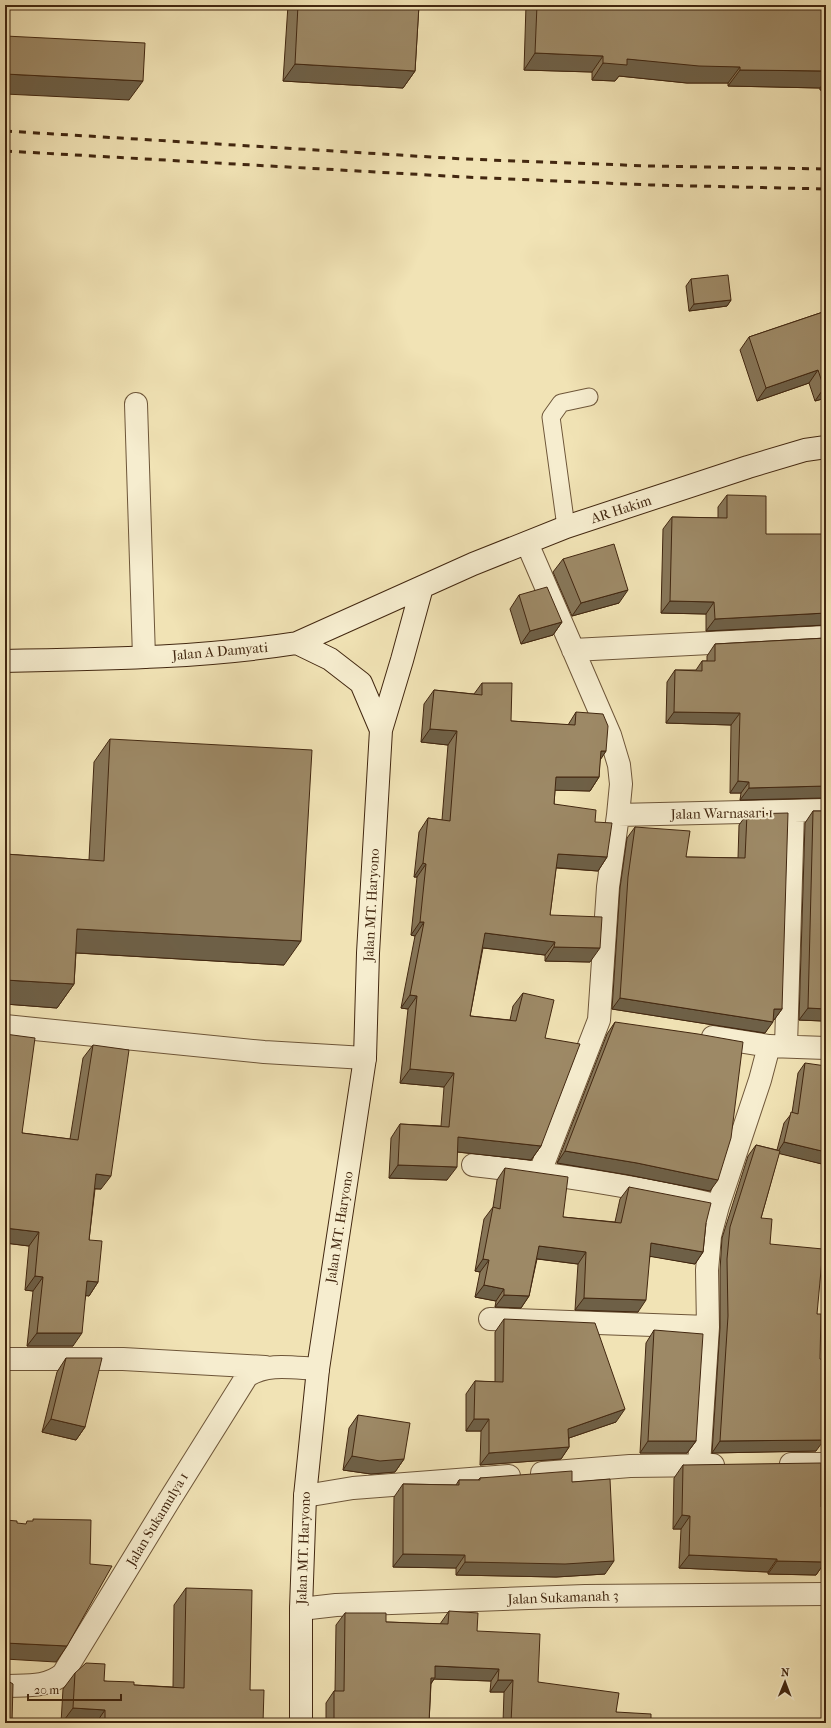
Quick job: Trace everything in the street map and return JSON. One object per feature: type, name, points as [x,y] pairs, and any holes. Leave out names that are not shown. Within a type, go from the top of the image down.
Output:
[{"type":"street","points":[[136,404],[144,657]]},
{"type":"street","name":"AR Hakim","points":[[422,587],[473,564],[566,527],[748,467],[805,450],[826,447]]},
{"type":"street","points":[[527,543],[615,752],[619,766],[621,784],[608,887],[599,1020],[540,1172]]},
{"type":"street","name":"Jalan A Damyati","points":[[5,661],[190,655],[267,648],[297,643],[422,587]]},
{"type":"street","name":"Jalan MT. Haryono","points":[[301,1723],[301,1609],[305,1496],[318,1369],[365,1058],[380,730],[402,660],[422,587]]},
{"type":"street","points":[[573,650],[826,637]]},
{"type":"street","name":"Jalan MT. Haryono","points":[[297,643],[330,659],[361,683],[380,730]]},
{"type":"street","name":"Jalan Warnasari 1","points":[[618,815],[826,810]]},
{"type":"street","points":[[699,1465],[708,1327],[707,1270],[710,1236],[718,1206],[760,1080],[777,1046],[793,811]]},
{"type":"street","points":[[599,1020],[621,1024]]},
{"type":"street","points":[[5,1026],[264,1052],[365,1058]]},
{"type":"street","points":[[692,1033],[725,1040],[777,1046],[826,1048]]},
{"type":"street","points":[[473,1165],[540,1172],[678,1196],[718,1206]]},
{"type":"street","points":[[490,1319],[708,1327]]},
{"type":"street","points":[[5,1359],[123,1359],[265,1367]]},
{"type":"street","name":"Jalan Sukamulya 1","points":[[5,1686],[43,1684],[54,1681],[63,1674],[247,1376],[256,1370],[265,1367],[318,1369]]},
{"type":"street","points":[[771,1464],[826,1464]]},
{"type":"street","points":[[305,1496],[353,1488],[630,1466],[733,1465]]},
{"type":"street","name":"Jalan Sukamanah 3","points":[[301,1609],[336,1605],[585,1596],[826,1594]]},
{"type":"lane","points":[[566,527],[551,416],[560,403],[589,397]]},
{"type":"building","points":[[298,5],[419,5],[415,71],[295,64]]},
{"type":"building","points":[[537,5],[803,5],[803,8],[826,9],[826,71],[740,70],[740,67],[699,66],[627,59],[627,65],[603,63],[603,56],[535,53]]},
{"type":"building","points":[[5,36],[145,43],[143,81],[5,74]]},
{"type":"building","points":[[728,275],[731,300],[694,304],[691,279]]},
{"type":"building","points":[[826,311],[826,388],[824,388],[818,370],[766,388],[749,337]]},
{"type":"building","points":[[727,495],[766,496],[766,534],[826,534],[826,613],[715,619],[714,602],[670,601],[672,517],[727,518]]},
{"type":"building","points":[[614,544],[628,590],[581,603],[563,559]]},
{"type":"building","points":[[547,587],[562,622],[530,631],[519,595]]},
{"type":"building","points":[[826,638],[826,786],[749,788],[749,782],[738,781],[740,713],[674,712],[675,670],[702,671],[702,661],[715,661],[715,644]]},
{"type":"building","points":[[482,683],[512,683],[511,721],[575,725],[576,712],[603,714],[608,726],[606,751],[601,751],[599,777],[556,777],[554,804],[596,810],[595,822],[612,823],[607,857],[558,854],[550,915],[602,917],[600,948],[554,947],[555,942],[485,933],[470,1016],[516,1021],[523,993],[554,1000],[545,1038],[580,1044],[541,1146],[458,1137],[457,1167],[398,1165],[400,1124],[449,1127],[454,1073],[410,1069],[417,996],[410,995],[424,922],[420,922],[426,864],[423,863],[428,818],[450,821],[457,731],[430,729],[434,690],[482,695]]},
{"type":"building","points":[[110,739],[312,750],[301,941],[77,929],[74,984],[5,980],[5,854],[104,861]]},
{"type":"building","points":[[813,811],[826,811],[826,1009],[808,1008]]},
{"type":"building","points":[[788,813],[782,1009],[774,1009],[773,1022],[620,998],[628,877],[635,827],[690,831],[686,857],[745,858],[747,814]]},
{"type":"building","points":[[615,1022],[743,1042],[731,1138],[718,1180],[637,1163],[565,1151]]},
{"type":"building","points":[[5,1034],[35,1038],[22,1133],[78,1140],[93,1045],[129,1050],[111,1176],[96,1174],[89,1240],[102,1241],[98,1282],[87,1281],[82,1333],[37,1333],[43,1277],[35,1276],[39,1232],[5,1228]]},
{"type":"building","points":[[805,1063],[826,1066],[826,1152],[784,1142],[791,1112],[798,1114]]},
{"type":"building","points":[[756,1145],[780,1151],[761,1218],[772,1219],[770,1244],[823,1249],[817,1314],[821,1314],[820,1359],[826,1360],[824,1440],[720,1441],[728,1316],[727,1259],[730,1227]]},
{"type":"building","points":[[505,1168],[568,1177],[563,1217],[621,1223],[629,1187],[711,1203],[706,1223],[703,1252],[651,1243],[646,1300],[584,1298],[586,1252],[539,1246],[529,1296],[504,1295],[504,1289],[484,1285],[489,1260],[483,1259],[493,1207],[500,1209]]},
{"type":"building","points":[[504,1319],[595,1323],[625,1409],[568,1429],[569,1447],[489,1453],[489,1419],[474,1419],[475,1381],[503,1382]]},
{"type":"building","points":[[654,1330],[703,1334],[696,1441],[648,1441]]},
{"type":"building","points":[[66,1358],[102,1358],[85,1427],[51,1419]]},
{"type":"building","points":[[358,1415],[410,1423],[404,1459],[380,1461],[352,1456]]},
{"type":"building","points":[[821,1463],[821,1507],[826,1507],[825,1562],[777,1561],[777,1559],[689,1555],[690,1516],[682,1515],[683,1465]]},
{"type":"building","points":[[572,1471],[572,1482],[610,1479],[614,1561],[565,1564],[465,1562],[465,1555],[403,1554],[403,1484],[459,1485],[459,1480],[480,1480],[480,1478]]},
{"type":"building","points":[[33,1519],[91,1520],[90,1564],[112,1566],[67,1646],[5,1643],[5,1520],[17,1521],[17,1523],[26,1524],[27,1521],[33,1521]]},
{"type":"building","points":[[186,1588],[252,1590],[250,1690],[264,1690],[263,1723],[105,1723],[105,1710],[73,1708],[75,1673],[86,1663],[105,1664],[104,1681],[134,1682],[134,1685],[184,1688]]},
{"type":"building","points":[[449,1611],[478,1613],[477,1631],[540,1634],[538,1682],[619,1693],[616,1712],[651,1714],[651,1723],[511,1723],[513,1680],[498,1680],[499,1669],[435,1666],[435,1678],[431,1678],[429,1723],[334,1723],[334,1691],[344,1691],[345,1613],[386,1613],[386,1622],[448,1624]]},
{"type":"building","points":[[5,1679],[13,1684],[12,1723],[5,1723]]},
{"type":"railway","points":[[5,131],[464,159],[650,166],[826,169]]},
{"type":"railway","points":[[5,151],[464,177],[651,185],[826,189]]}]
